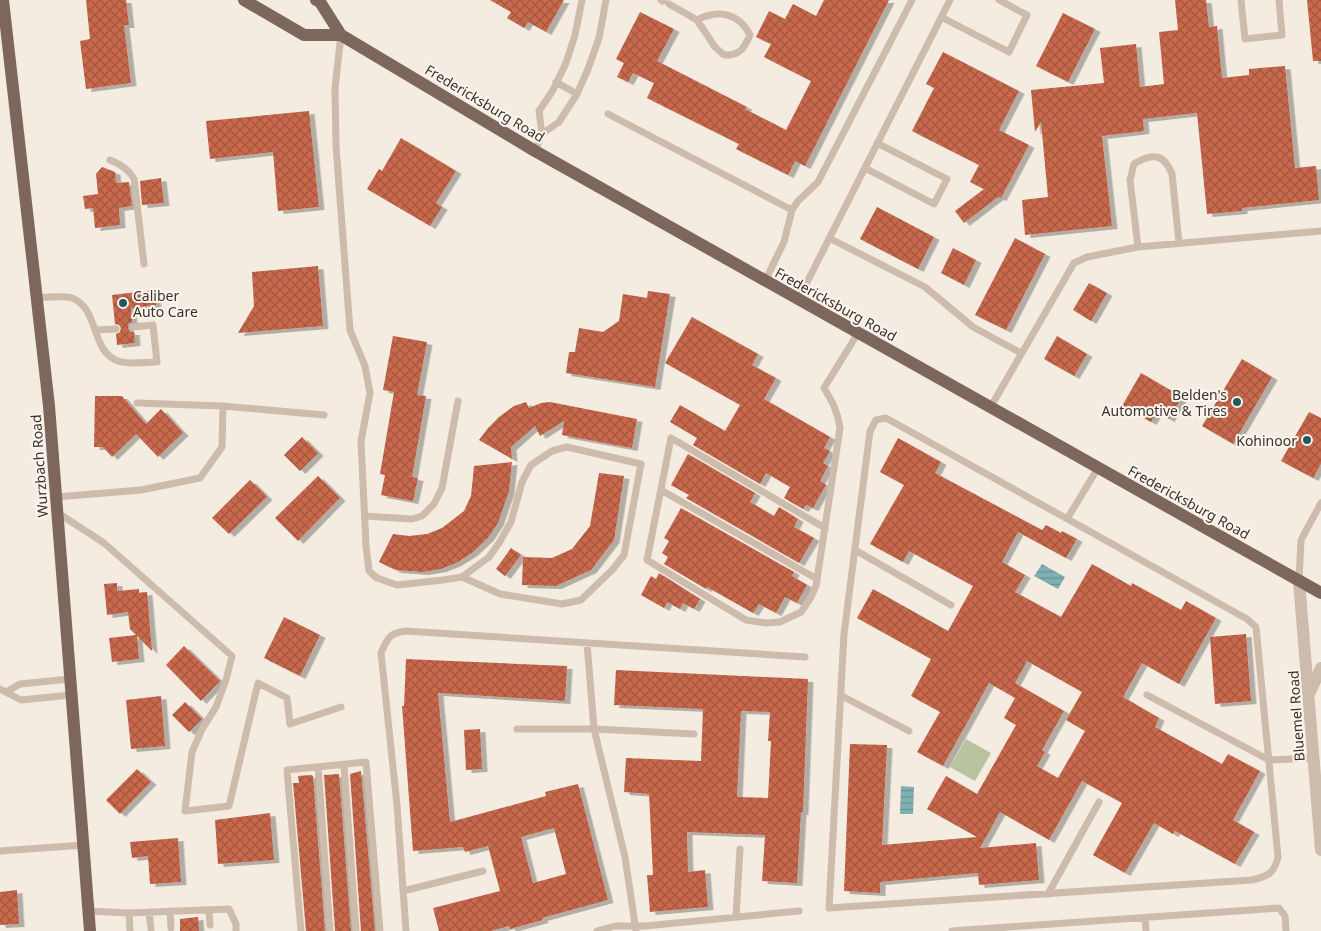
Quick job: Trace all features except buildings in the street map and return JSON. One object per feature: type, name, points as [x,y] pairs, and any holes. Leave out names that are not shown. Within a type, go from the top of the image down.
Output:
[{"type":"main road","name":"Wurzbach Road","points":[[3,0],[49,406],[90,931]]},
{"type":"main road","points":[[244,0],[304,35],[341,35]]},
{"type":"main road","name":"Fredericksburg Road","points":[[316,0],[320,2],[341,35],[535,151],[1321,593]]},
{"type":"street","name":"Bluemel Road","points":[[1299,581],[1310,694],[1321,850]]},
{"type":"street","points":[[1310,694],[1321,668]]},
{"type":"lane","points":[[535,151],[542,134],[539,111],[566,63],[575,35],[582,0]]},
{"type":"lane","points":[[542,134],[559,122],[588,69],[599,38],[606,0]]},
{"type":"lane","points":[[766,282],[784,242],[792,210],[798,201],[818,182],[912,0]]},
{"type":"lane","points":[[798,300],[950,0]]},
{"type":"lane","points":[[941,18],[1009,52],[1027,15],[999,0]]},
{"type":"lane","points":[[1241,0],[1245,39],[1282,35],[1279,0]]},
{"type":"lane","points":[[664,2],[697,20],[715,47],[724,55],[732,56],[739,53],[746,45],[750,35],[740,21],[720,13],[711,13],[697,20]]},
{"type":"lane","points":[[341,35],[334,88],[350,330],[364,366],[370,393],[361,441],[369,572],[377,578],[397,584],[443,580],[462,576],[489,557],[511,522],[522,482],[531,466],[552,452],[567,447],[640,464],[624,555],[614,569],[581,600],[562,604],[500,594],[462,576]]},
{"type":"lane","points":[[556,82],[576,94]]},
{"type":"lane","points":[[608,114],[792,210]]},
{"type":"lane","points":[[865,168],[934,204],[947,179],[877,143]]},
{"type":"lane","points":[[1138,248],[1130,180],[1134,164],[1145,157],[1157,156],[1168,164],[1172,174],[1179,243]]},
{"type":"lane","points":[[110,160],[132,173],[134,179],[144,264]]},
{"type":"lane","points":[[990,408],[1074,263],[1087,257],[1138,248],[1321,231]]},
{"type":"lane","points":[[829,238],[925,287],[973,327],[1021,353]]},
{"type":"lane","points":[[37,298],[70,297],[80,302],[90,316],[106,354],[120,362],[157,362],[153,325],[133,327]]},
{"type":"lane","points":[[95,330],[116,329]]},
{"type":"lane","points":[[825,528],[671,438],[646,560],[746,620],[766,623],[780,622],[792,618],[801,612],[810,599],[817,579],[825,528],[840,428],[839,417],[824,388],[858,333]]},
{"type":"lane","points":[[365,516],[412,520],[422,516],[434,504],[442,488],[458,401]]},
{"type":"lane","points":[[137,403],[223,406],[324,415]]},
{"type":"lane","points":[[56,497],[141,490],[200,478],[222,447],[223,406]]},
{"type":"lane","points":[[886,418],[1067,519],[1247,619],[1256,627],[1278,857],[1275,868],[1266,877],[1252,880],[830,908],[844,634],[870,431],[876,420],[886,418]]},
{"type":"lane","points":[[1067,519],[1098,468]]},
{"type":"lane","points":[[661,490],[817,579]]},
{"type":"lane","points":[[1299,581],[1301,540],[1321,503]]},
{"type":"lane","points":[[58,512],[104,542],[232,656],[216,707],[202,729],[192,752],[185,811],[229,806],[258,683],[287,698],[290,724],[341,707]]},
{"type":"lane","points":[[855,550],[950,604]]},
{"type":"lane","points":[[406,931],[397,805],[382,653],[388,638],[395,632],[406,631],[805,657]]},
{"type":"lane","points":[[587,643],[594,729],[625,857],[636,928]]},
{"type":"lane","points":[[3,691],[20,684],[70,679]]},
{"type":"lane","points":[[3,691],[21,700],[71,695]]},
{"type":"lane","points":[[1147,695],[1269,760],[1314,758]]},
{"type":"lane","points":[[842,696],[909,730]]},
{"type":"lane","points":[[517,729],[594,729],[694,734]]},
{"type":"lane","points":[[300,931],[287,770],[366,762],[380,931]]},
{"type":"lane","points":[[344,765],[356,931]]},
{"type":"lane","points":[[318,767],[330,931]]},
{"type":"lane","points":[[1048,894],[1099,802]]},
{"type":"lane","points":[[0,851],[84,845]]},
{"type":"lane","points":[[736,917],[740,849]]},
{"type":"lane","points":[[404,891],[483,871]]},
{"type":"lane","points":[[952,931],[1279,908],[1285,916],[1286,931]]},
{"type":"lane","points":[[89,911],[129,913],[229,909],[236,924],[236,931]]},
{"type":"lane","points":[[209,910],[210,925]]},
{"type":"lane","points":[[598,931],[615,926],[636,928],[799,911]]},
{"type":"lane","points":[[150,912],[151,929]]},
{"type":"lane","points":[[170,912],[172,928]]},
{"type":"lane","points":[[129,913],[130,931]]},
{"type":"lane","points":[[1145,918],[1146,931]]},
{"type":"green space","points":[[966,739],[991,753],[975,781],[950,767]]},
{"type":"water","points":[[1042,564],[1065,577],[1058,589],[1034,576]]},
{"type":"water","points":[[901,786],[914,787],[913,814],[900,814]]},
{"type":"place","name":"Caliber Auto Care","points":[[123,303]]},
{"type":"place","name":"Belden's Automotive & Tires","points":[[1237,402]]},
{"type":"place","name":"Kohinoor","points":[[1307,440]]}]
